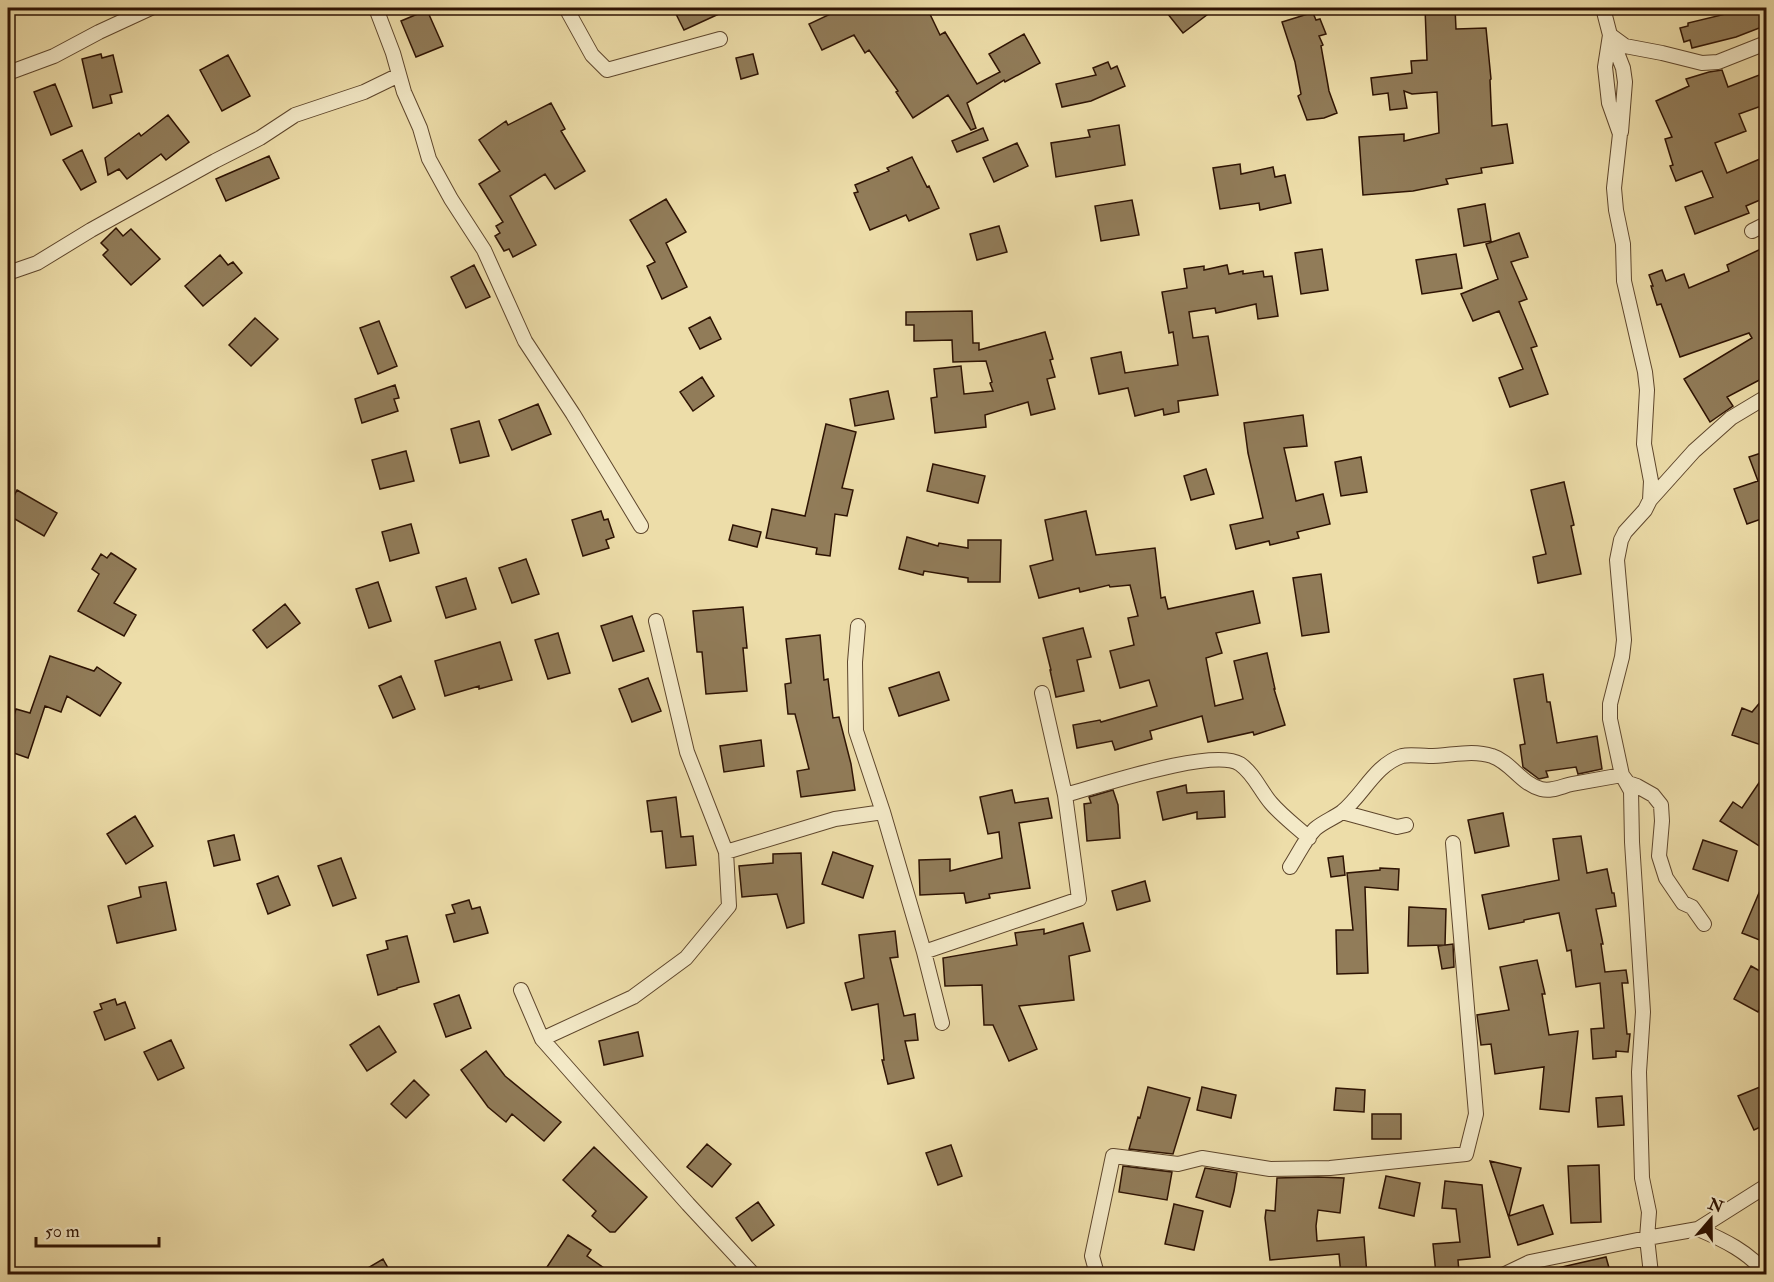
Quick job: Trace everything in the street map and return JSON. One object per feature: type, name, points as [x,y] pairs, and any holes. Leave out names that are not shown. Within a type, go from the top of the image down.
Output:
[{"type":"street","points":[[8,73],[54,56],[151,8]]},
{"type":"street","points":[[374,8],[393,53],[404,92],[420,128],[429,159],[451,199],[484,250],[525,341],[573,414],[641,526]]},
{"type":"street","points":[[566,8],[592,55],[607,70],[720,39]]},
{"type":"street","points":[[1603,8],[1610,35],[1623,68],[1625,82],[1614,188],[1623,244],[1624,281],[1647,390],[1644,444],[1651,480],[1650,500]]},
{"type":"street","points":[[1610,35],[1625,46],[1702,63],[1718,62],[1767,43]]},
{"type":"street","points":[[8,273],[37,263],[91,230],[260,138],[296,115],[364,92],[399,75]]},
{"type":"street","points":[[1752,231],[1767,224]]},
{"type":"street","points":[[1651,1275],[1647,1238],[1649,1212],[1642,1178],[1639,1072],[1643,1012],[1631,791],[1622,775],[1610,719],[1610,704],[1624,640],[1617,560],[1625,532],[1694,451],[1731,418],[1767,397]]},
{"type":"street","points":[[542,1039],[633,998],[686,958],[729,906],[726,852],[687,752],[656,621]]},
{"type":"street","points":[[858,626],[855,662],[856,731],[883,812],[942,1023]]},
{"type":"street","points":[[924,952],[1079,899],[1065,795],[1042,693]]},
{"type":"street","points":[[1290,867],[1316,828],[1341,812],[1365,789],[1381,769],[1402,756],[1466,753],[1491,755],[1541,789],[1554,790],[1622,775]]},
{"type":"street","points":[[1065,795],[1186,762],[1215,759],[1233,761],[1241,765],[1254,778],[1272,804],[1309,838]]},
{"type":"street","points":[[1622,775],[1628,783],[1653,795],[1661,805],[1659,856],[1666,878],[1683,903],[1692,907],[1704,924]]},
{"type":"street","points":[[726,852],[835,819],[883,812]]},
{"type":"street","points":[[1341,812],[1397,826],[1406,825]]},
{"type":"street","points":[[1097,1275],[1092,1256],[1113,1156],[1178,1164],[1202,1158],[1270,1169],[1330,1168],[1466,1154],[1476,1114],[1454,843]]},
{"type":"street","points":[[521,990],[542,1039],[753,1275]]},
{"type":"street","points":[[1505,1275],[1530,1262],[1698,1229],[1767,1186]]},
{"type":"street","points":[[1698,1229],[1724,1240],[1758,1264],[1766,1275]]},
{"type":"building","points":[[673,8],[732,8],[684,30]]},
{"type":"building","points":[[843,8],[927,8],[940,35],[945,32],[977,84],[1000,72],[989,54],[1024,34],[1040,63],[1005,82],[1004,80],[967,103],[976,128],[971,130],[948,95],[913,118],[896,92],[898,91],[869,50],[865,53],[854,35],[822,50],[809,24]]},
{"type":"building","points":[[1163,8],[1216,8],[1183,33]]},
{"type":"building","points":[[1425,8],[1455,8],[1456,29],[1486,28],[1491,79],[1492,126],[1507,124],[1513,163],[1481,168],[1482,173],[1446,179],[1448,184],[1413,191],[1363,195],[1359,137],[1404,134],[1404,141],[1439,133],[1437,92],[1412,94],[1404,91],[1407,108],[1390,110],[1388,93],[1373,95],[1371,78],[1412,73],[1411,61],[1427,60]]},
{"type":"building","points":[[1733,8],[1767,8],[1767,25],[1736,37],[1692,48],[1690,40],[1684,42],[1680,28],[1688,26],[1688,23],[1734,12]]},
{"type":"building","points":[[427,10],[443,46],[416,57],[401,21]]},
{"type":"building","points":[[1311,13],[1316,20],[1320,19],[1326,34],[1319,36],[1323,45],[1321,46],[1329,91],[1337,113],[1324,118],[1307,120],[1298,96],[1301,94],[1295,62],[1282,22]]},
{"type":"building","points":[[101,54],[102,58],[113,55],[122,92],[110,95],[112,103],[93,108],[82,59]]},
{"type":"building","points":[[753,54],[758,74],[741,79],[736,58]]},
{"type":"building","points":[[228,55],[250,96],[222,111],[200,70]]},
{"type":"building","points":[[1108,62],[1111,69],[1117,66],[1125,86],[1091,101],[1062,107],[1056,84],[1096,75],[1093,68]]},
{"type":"building","points":[[1722,70],[1728,87],[1767,72],[1767,104],[1739,114],[1746,131],[1715,143],[1727,173],[1767,156],[1767,197],[1746,206],[1749,213],[1695,234],[1685,207],[1713,197],[1702,171],[1676,181],[1670,166],[1673,165],[1665,139],[1672,137],[1656,101],[1689,86],[1686,79]]},
{"type":"building","points":[[55,84],[72,126],[51,135],[34,92]]},
{"type":"building","points":[[551,103],[565,129],[561,131],[585,171],[555,189],[545,174],[510,196],[536,245],[513,257],[509,249],[504,251],[495,236],[500,233],[496,226],[503,222],[479,184],[500,171],[479,140],[506,121],[508,125]]},
{"type":"building","points":[[168,115],[189,142],[166,160],[161,154],[127,179],[119,169],[108,175],[105,158],[139,133],[141,136]]},
{"type":"building","points":[[1119,125],[1125,165],[1056,177],[1051,143],[1090,137],[1088,130]]},
{"type":"building","points":[[983,128],[988,140],[957,152],[952,141]]},
{"type":"building","points":[[1017,143],[1028,166],[994,182],[983,158]]},
{"type":"building","points":[[82,150],[96,182],[81,190],[63,160]]},
{"type":"building","points":[[269,156],[279,178],[226,201],[216,179]]},
{"type":"building","points":[[912,157],[939,208],[909,221],[906,215],[870,230],[854,193],[858,192],[855,185],[889,171],[887,168]]},
{"type":"building","points":[[1240,164],[1241,174],[1273,167],[1275,177],[1285,175],[1291,203],[1260,210],[1259,203],[1220,209],[1213,168]]},
{"type":"building","points":[[666,199],[686,232],[666,243],[687,287],[662,299],[647,266],[655,262],[630,220]]},
{"type":"building","points":[[1132,200],[1139,235],[1101,241],[1095,206]]},
{"type":"building","points":[[1485,204],[1491,241],[1464,246],[1458,209]]},
{"type":"building","points":[[999,226],[1007,252],[977,260],[970,234]]},
{"type":"building","points":[[116,228],[123,236],[131,229],[160,259],[131,285],[103,255],[108,250],[101,243]]},
{"type":"building","points":[[1519,233],[1528,257],[1511,262],[1527,299],[1519,302],[1537,346],[1531,348],[1548,394],[1510,407],[1499,378],[1523,369],[1499,311],[1473,321],[1461,294],[1498,279],[1486,244]]},
{"type":"building","points":[[1763,248],[1767,255],[1767,376],[1727,397],[1733,406],[1710,422],[1684,379],[1752,338],[1749,333],[1680,357],[1661,304],[1657,305],[1649,275],[1662,270],[1666,281],[1684,274],[1689,288],[1729,271],[1727,265]]},
{"type":"building","points":[[1322,249],[1328,290],[1301,294],[1295,253]]},
{"type":"building","points":[[1456,254],[1462,288],[1422,294],[1416,260]]},
{"type":"building","points":[[220,255],[228,265],[233,262],[242,273],[203,306],[185,286]]},
{"type":"building","points":[[474,265],[490,297],[466,308],[451,277]]},
{"type":"building","points":[[1227,265],[1229,274],[1263,271],[1264,277],[1272,276],[1278,316],[1258,319],[1256,304],[1216,313],[1215,308],[1189,312],[1193,338],[1208,336],[1218,395],[1178,401],[1179,412],[1164,415],[1163,409],[1135,416],[1128,388],[1099,394],[1091,358],[1121,352],[1125,373],[1178,365],[1173,332],[1169,333],[1162,292],[1187,288],[1184,269],[1204,266],[1204,270]]},
{"type":"building","points":[[972,311],[973,343],[979,343],[979,350],[1045,332],[1053,359],[1050,360],[1055,377],[1047,379],[1055,409],[1031,415],[1028,402],[985,415],[986,427],[935,433],[931,398],[937,397],[934,369],[961,366],[964,394],[993,391],[990,383],[992,382],[986,361],[953,362],[952,340],[914,341],[914,325],[906,325],[906,312]]},
{"type":"building","points":[[710,317],[721,339],[700,349],[689,328]]},
{"type":"building","points":[[255,318],[278,339],[251,366],[229,345]]},
{"type":"building","points":[[379,321],[397,366],[378,374],[360,328]]},
{"type":"building","points":[[702,377],[714,396],[693,411],[680,392]]},
{"type":"building","points":[[395,385],[399,398],[394,399],[398,411],[362,423],[355,399]]},
{"type":"building","points":[[888,391],[894,419],[855,426],[850,399]]},
{"type":"building","points":[[538,404],[551,434],[512,450],[499,420]]},
{"type":"building","points":[[1303,415],[1307,446],[1284,448],[1296,501],[1323,494],[1330,524],[1297,532],[1299,538],[1270,545],[1269,541],[1236,549],[1230,525],[1263,518],[1248,453],[1244,423]]},
{"type":"building","points":[[479,421],[489,456],[460,463],[451,429]]},
{"type":"building","points":[[826,424],[856,432],[842,488],[853,490],[847,516],[835,514],[830,556],[816,554],[817,548],[766,538],[772,509],[805,516]]},
{"type":"building","points":[[406,451],[414,481],[380,489],[372,460]]},
{"type":"building","points":[[1767,451],[1767,517],[1747,524],[1734,489],[1758,481],[1749,457]]},
{"type":"building","points":[[1361,457],[1367,492],[1341,496],[1335,462]]},
{"type":"building","points":[[933,464],[985,476],[978,503],[927,491]]},
{"type":"building","points":[[1206,469],[1214,494],[1191,500],[1184,476]]},
{"type":"building","points":[[1564,482],[1574,525],[1571,526],[1581,574],[1538,583],[1533,557],[1546,554],[1531,490]]},
{"type":"building","points":[[17,490],[57,513],[44,536],[8,515],[8,508]]},
{"type":"building","points":[[601,511],[604,520],[608,519],[614,537],[606,540],[609,548],[583,556],[572,520]]},
{"type":"building","points":[[1086,511],[1096,555],[1155,548],[1161,598],[1165,597],[1168,609],[1253,591],[1260,623],[1216,633],[1222,653],[1206,658],[1215,706],[1243,699],[1234,661],[1267,653],[1274,689],[1285,725],[1254,735],[1253,732],[1208,742],[1202,716],[1150,731],[1152,739],[1115,750],[1112,741],[1077,748],[1073,725],[1100,720],[1101,722],[1157,706],[1149,680],[1120,688],[1110,651],[1134,645],[1128,618],[1138,616],[1130,585],[1110,587],[1109,585],[1080,592],[1079,588],[1039,598],[1030,566],[1053,560],[1045,520]]},
{"type":"building","points":[[411,524],[419,553],[390,561],[382,532]]},
{"type":"building","points":[[733,525],[761,532],[757,547],[729,540]]},
{"type":"building","points":[[907,537],[938,546],[939,543],[968,548],[968,540],[1001,540],[1000,582],[968,582],[968,578],[924,571],[923,575],[899,569]]},
{"type":"building","points":[[111,553],[136,569],[114,603],[136,615],[124,636],[78,611],[99,574],[92,569],[101,554],[107,558]]},
{"type":"building","points":[[526,559],[539,594],[512,603],[499,568]]},
{"type":"building","points":[[1321,574],[1329,632],[1302,636],[1293,578]]},
{"type":"building","points":[[466,578],[476,609],[446,618],[436,587]]},
{"type":"building","points":[[378,582],[391,621],[369,628],[356,589]]},
{"type":"building","points":[[285,604],[300,623],[267,648],[253,630]]},
{"type":"building","points":[[743,607],[747,648],[743,648],[747,691],[706,694],[702,652],[697,652],[693,611]]},
{"type":"building","points":[[632,616],[644,651],[613,661],[601,626]]},
{"type":"building","points":[[1083,628],[1091,657],[1077,660],[1084,691],[1056,697],[1043,638]]},
{"type":"building","points":[[558,633],[570,673],[548,679],[535,640]]},
{"type":"building","points":[[820,635],[824,680],[828,679],[833,718],[839,717],[855,790],[801,797],[797,771],[809,769],[795,714],[788,714],[785,684],[791,683],[786,639]]},
{"type":"building","points":[[500,642],[512,680],[479,689],[479,686],[445,696],[435,661]]},
{"type":"building","points":[[50,656],[94,671],[97,667],[121,683],[100,716],[67,696],[61,712],[45,706],[28,758],[8,751],[8,735],[16,709],[30,713]]},
{"type":"building","points":[[939,672],[949,700],[899,716],[889,688]]},
{"type":"building","points":[[1543,674],[1557,743],[1597,736],[1602,769],[1578,774],[1576,767],[1546,771],[1548,777],[1539,779],[1523,767],[1520,745],[1525,744],[1514,679]]},
{"type":"building","points":[[401,676],[415,709],[393,718],[379,686]]},
{"type":"building","points":[[648,678],[661,711],[632,722],[619,689]]},
{"type":"building","points":[[1767,694],[1767,747],[1732,735],[1742,708],[1752,712]]},
{"type":"building","points":[[761,740],[764,766],[724,772],[720,746]]},
{"type":"building","points":[[1767,771],[1767,851],[1720,821],[1733,802],[1742,808]]},
{"type":"building","points":[[1186,785],[1187,793],[1224,791],[1225,817],[1197,819],[1197,812],[1163,820],[1157,792]]},
{"type":"building","points":[[1012,790],[1015,803],[1048,798],[1052,818],[1019,823],[1030,888],[989,894],[990,898],[966,903],[964,893],[920,895],[919,860],[950,859],[950,871],[1002,858],[999,832],[988,834],[980,797]]},
{"type":"building","points":[[1113,790],[1118,805],[1120,838],[1087,841],[1084,804],[1091,803],[1089,797]]},
{"type":"building","points":[[676,797],[681,837],[693,836],[696,865],[666,868],[662,831],[651,832],[647,801]]},
{"type":"building","points":[[1503,813],[1509,846],[1475,853],[1468,820]]},
{"type":"building","points":[[135,816],[153,846],[126,864],[107,834]]},
{"type":"building","points":[[234,835],[240,860],[214,866],[208,841]]},
{"type":"building","points":[[1581,836],[1587,873],[1607,869],[1612,893],[1614,893],[1616,906],[1596,909],[1603,944],[1601,944],[1605,972],[1626,970],[1628,983],[1622,983],[1627,1034],[1630,1034],[1628,1052],[1616,1051],[1616,1057],[1593,1059],[1591,1029],[1604,1028],[1600,983],[1576,987],[1571,950],[1567,951],[1559,913],[1489,929],[1482,895],[1559,880],[1553,839]]},
{"type":"building","points":[[1703,840],[1737,851],[1728,881],[1693,869]]},
{"type":"building","points":[[833,852],[873,866],[863,898],[822,884]]},
{"type":"building","points":[[801,853],[804,923],[787,928],[777,894],[742,897],[739,866],[773,863],[773,854]]},
{"type":"building","points":[[1343,856],[1345,875],[1331,877],[1328,858]]},
{"type":"building","points":[[341,858],[356,898],[333,906],[318,866]]},
{"type":"building","points":[[1380,868],[1399,869],[1398,890],[1365,887],[1368,973],[1337,974],[1336,930],[1353,930],[1347,873],[1380,870]]},
{"type":"building","points":[[1767,874],[1767,943],[1742,933]]},
{"type":"building","points":[[278,876],[290,905],[268,914],[257,884]]},
{"type":"building","points":[[1145,881],[1150,901],[1117,910],[1112,891]]},
{"type":"building","points":[[166,882],[176,930],[117,943],[108,906],[141,897],[139,887]]},
{"type":"building","points":[[469,900],[472,909],[480,907],[488,933],[454,942],[446,915],[455,913],[452,905]]},
{"type":"building","points":[[1409,907],[1446,909],[1445,945],[1408,946]]},
{"type":"building","points":[[1083,923],[1090,951],[1069,956],[1074,1000],[1019,1006],[1037,1049],[1009,1061],[993,1025],[984,1025],[982,985],[945,986],[943,958],[1017,945],[1015,933],[1044,929],[1044,934]]},
{"type":"building","points":[[895,931],[898,957],[890,958],[904,1016],[915,1014],[918,1040],[905,1041],[914,1078],[888,1084],[882,1060],[884,1060],[878,1004],[852,1010],[845,983],[864,978],[859,935]]},
{"type":"building","points":[[407,936],[419,982],[378,995],[367,955],[388,949],[386,941]]},
{"type":"building","points":[[1453,944],[1454,967],[1442,969],[1438,946]]},
{"type":"building","points":[[1537,960],[1545,994],[1542,994],[1549,1035],[1578,1031],[1569,1112],[1540,1109],[1544,1067],[1495,1074],[1491,1044],[1481,1045],[1477,1015],[1509,1010],[1500,967]]},
{"type":"building","points":[[1751,966],[1767,975],[1767,997],[1758,1012],[1734,999]]},
{"type":"building","points":[[459,995],[471,1028],[446,1037],[434,1004]]},
{"type":"building","points":[[115,999],[117,1005],[125,1002],[135,1028],[105,1040],[94,1012],[102,1009],[100,1004]]},
{"type":"building","points":[[379,1026],[396,1052],[367,1071],[350,1045]]},
{"type":"building","points":[[638,1032],[643,1056],[604,1065],[599,1041]]},
{"type":"building","points":[[171,1040],[184,1068],[158,1080],[144,1052]]},
{"type":"building","points":[[486,1051],[505,1076],[561,1122],[544,1141],[512,1114],[506,1122],[488,1107],[461,1070]]},
{"type":"building","points":[[414,1080],[429,1095],[406,1118],[391,1104]]},
{"type":"building","points":[[1767,1084],[1767,1124],[1754,1130],[1738,1096]]},
{"type":"building","points":[[1148,1087],[1190,1098],[1173,1154],[1129,1149]]},
{"type":"building","points":[[1202,1087],[1236,1095],[1231,1118],[1197,1110]]},
{"type":"building","points":[[1336,1088],[1365,1090],[1364,1112],[1334,1110]]},
{"type":"building","points":[[1622,1096],[1624,1125],[1598,1127],[1596,1098]]},
{"type":"building","points":[[1372,1114],[1401,1114],[1401,1139],[1372,1139]]},
{"type":"building","points":[[707,1144],[731,1164],[712,1187],[687,1167]]},
{"type":"building","points":[[951,1145],[962,1176],[938,1185],[926,1153]]},
{"type":"building","points":[[594,1147],[647,1197],[615,1232],[610,1232],[592,1216],[596,1211],[563,1180]]},
{"type":"building","points":[[1490,1161],[1521,1168],[1509,1216],[1543,1205],[1553,1234],[1518,1245]]},
{"type":"building","points":[[1599,1165],[1601,1222],[1571,1223],[1568,1166]]},
{"type":"building","points":[[1123,1166],[1172,1172],[1167,1200],[1119,1192]]},
{"type":"building","points":[[1205,1168],[1237,1173],[1230,1207],[1196,1197]]},
{"type":"building","points":[[1386,1176],[1420,1183],[1414,1216],[1379,1208]]},
{"type":"building","points":[[1277,1178],[1344,1178],[1340,1213],[1318,1210],[1317,1241],[1364,1237],[1367,1275],[1341,1275],[1339,1254],[1270,1260],[1265,1218],[1266,1210],[1275,1211]]},
{"type":"building","points":[[1445,1181],[1482,1185],[1490,1257],[1458,1260],[1459,1272],[1436,1274],[1433,1244],[1460,1242],[1456,1209],[1442,1208]]},
{"type":"building","points":[[758,1202],[774,1225],[752,1241],[736,1218]]},
{"type":"building","points":[[1174,1204],[1203,1211],[1194,1250],[1165,1244]]},
{"type":"building","points":[[568,1235],[591,1250],[587,1256],[614,1275],[559,1275],[547,1267]]},
{"type":"building","points":[[1606,1257],[1611,1275],[1554,1275],[1553,1269]]},
{"type":"building","points":[[383,1259],[392,1275],[356,1275]]}]
